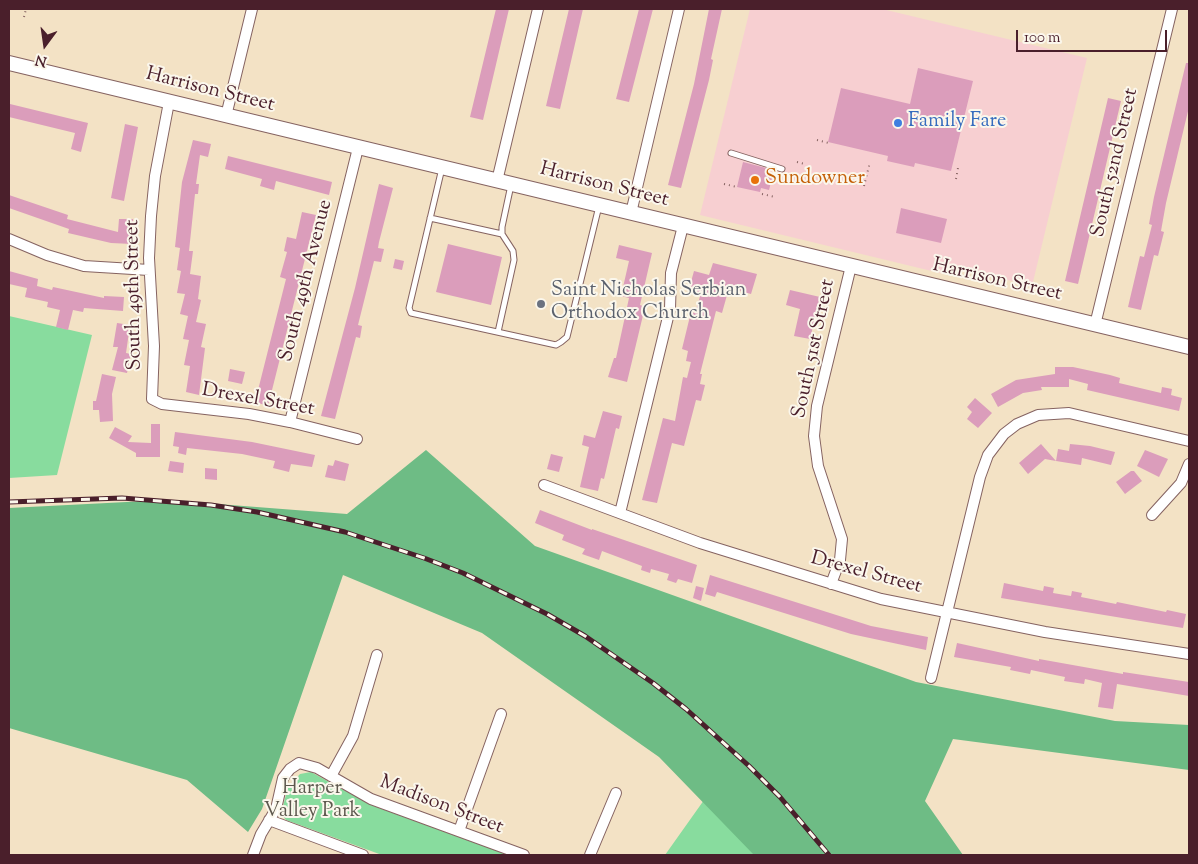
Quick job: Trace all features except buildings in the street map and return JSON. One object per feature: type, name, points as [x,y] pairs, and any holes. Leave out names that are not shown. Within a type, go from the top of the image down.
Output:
[{"type":"main road","name":"Harrison Street","points":[[9,64],[1189,348]]},
{"type":"street","points":[[226,116],[252,9]]},
{"type":"street","points":[[497,181],[538,9]]},
{"type":"street","points":[[631,214],[679,9]]},
{"type":"street","name":"South 52nd Street","points":[[1095,325],[1170,9]]},
{"type":"street","name":"South 49th Street","points":[[152,399],[154,346],[149,270],[150,216],[155,176],[169,102]]},
{"type":"street","name":"South 49th Avenue","points":[[290,422],[358,148]]},
{"type":"street","points":[[620,513],[670,309],[671,273],[682,226]]},
{"type":"street","points":[[9,239],[47,255],[84,266],[149,270]]},
{"type":"street","name":"South 51st Street","points":[[831,584],[840,560],[842,539],[818,466],[814,436],[817,406],[851,266]]},
{"type":"street","name":"Drexel Street","points":[[152,399],[162,404],[249,414],[358,439]]},
{"type":"street","points":[[931,678],[983,466],[996,443],[1017,424],[1038,415],[1069,413],[1189,441]]},
{"type":"street","points":[[1152,515],[1180,483],[1189,464]]},
{"type":"street","name":"Drexel Street","points":[[544,485],[700,542],[881,599],[1044,632],[1189,654]]},
{"type":"street","points":[[331,776],[353,736],[377,655]]},
{"type":"street","points":[[459,831],[501,714]]},
{"type":"street","name":"Madison Street","points":[[269,820],[276,809],[283,778],[299,763],[311,766],[371,799],[524,855]]},
{"type":"street","points":[[590,855],[616,793]]},
{"type":"street","points":[[253,855],[269,820],[363,855]]},
{"type":"lane","points":[[731,153],[782,169]]},
{"type":"lane","points":[[442,168],[409,308],[411,313],[556,345],[567,337],[599,206]]},
{"type":"lane","points":[[498,332],[514,260],[513,251],[502,234],[511,185]]},
{"type":"lane","points":[[430,218],[502,234]]},
{"type":"path","points":[[24,18],[26,9]]},
{"type":"path","points":[[817,140],[829,143]]},
{"type":"path","points":[[797,162],[805,164]]},
{"type":"path","points":[[864,186],[870,162]]},
{"type":"path","points":[[956,179],[958,168]]},
{"type":"path","points":[[724,184],[737,187]]},
{"type":"path","points":[[762,194],[775,197]]},
{"type":"shaded area","points":[[750,9],[882,9],[1087,58],[1032,286],[946,265],[944,274],[700,215]]},
{"type":"green space","points":[[9,316],[92,335],[57,475],[9,478]]},
{"type":"green space","points":[[426,450],[535,546],[916,682],[1115,721],[1189,725],[1189,770],[953,739],[925,801],[963,855],[754,855],[659,757],[482,633],[343,575],[262,809],[248,832],[187,780],[9,728],[9,508],[166,500],[347,514]]},
{"type":"green space","name":"Harper Valley Park","points":[[311,772],[371,805],[508,855],[382,855],[286,820],[282,815],[282,810],[288,787],[300,774]]},
{"type":"green space","points":[[709,793],[769,855],[665,855]]},
{"type":"railway","points":[[9,502],[122,498],[211,505],[257,512],[345,532],[463,573],[547,614],[585,636],[653,683],[686,709],[749,766],[780,797],[829,855]]},
{"type":"place","name":"Family Fare","points":[[898,123]]},
{"type":"place","name":"Sundowner","points":[[755,180]]},
{"type":"place","name":"Saint Nicholas Serbian Orthodox Church","points":[[541,304]]}]
